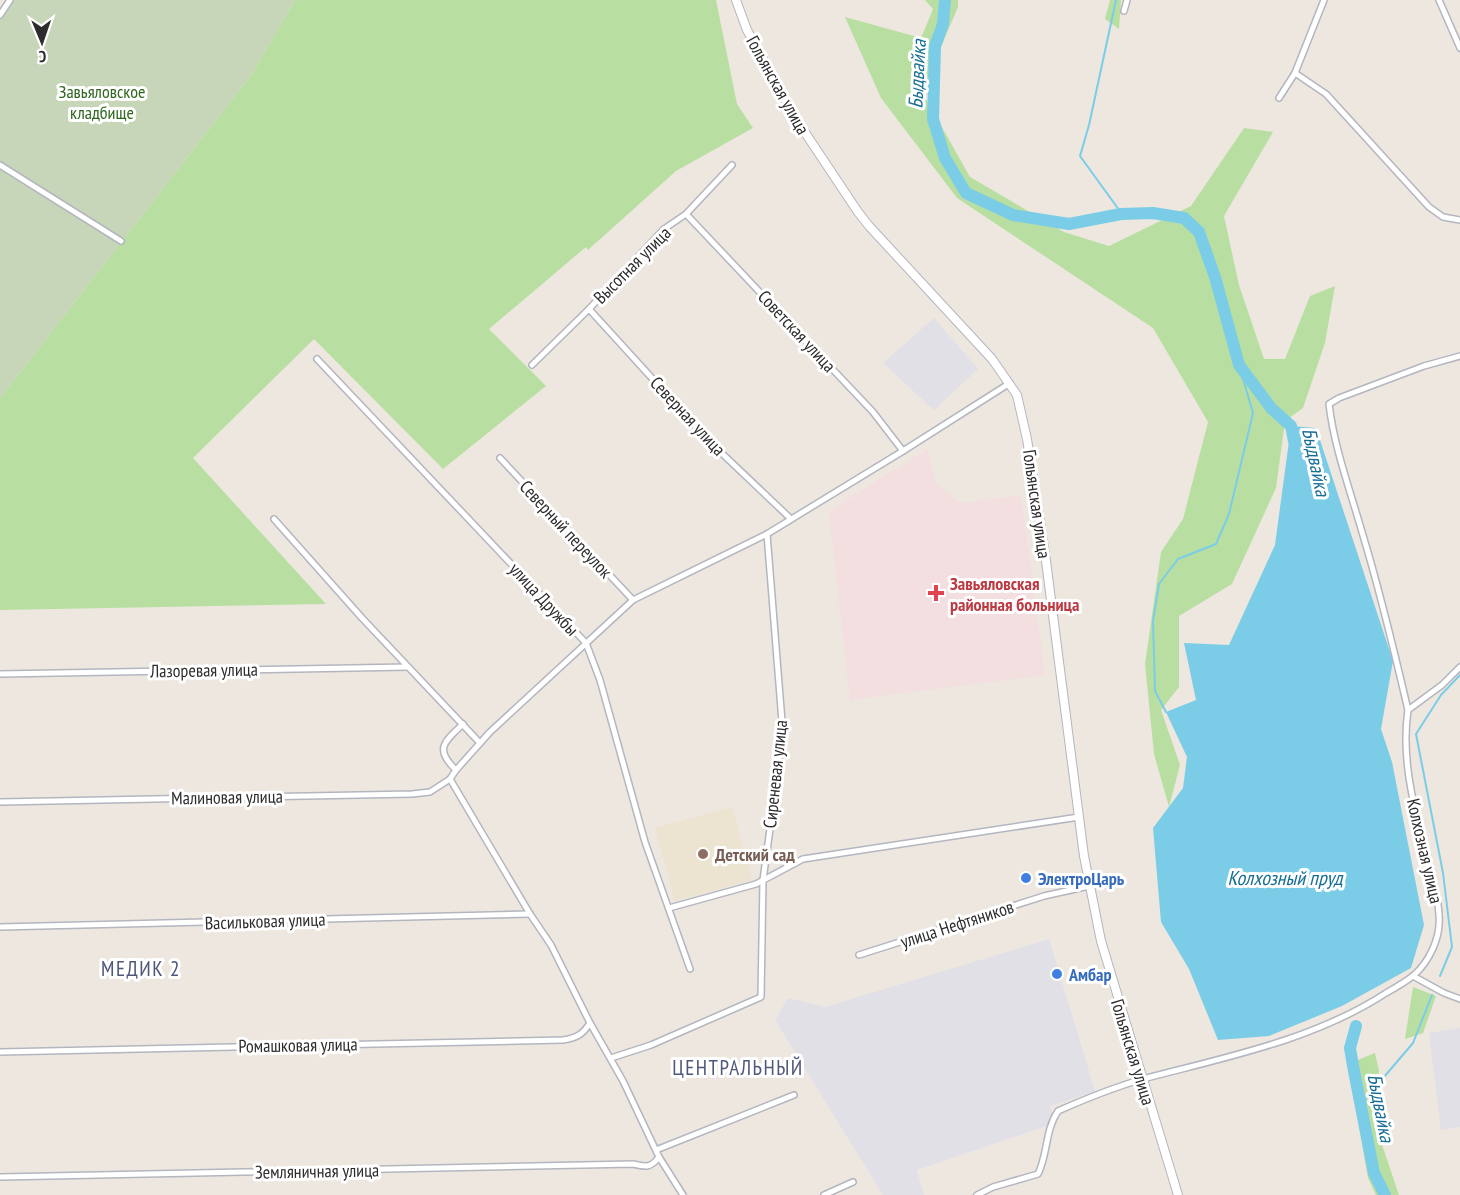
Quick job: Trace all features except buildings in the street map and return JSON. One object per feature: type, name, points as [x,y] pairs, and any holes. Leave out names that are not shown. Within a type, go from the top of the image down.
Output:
[{"type":"main road","name":"Гольянская улица","points":[[736,0],[747,30],[798,122],[858,212],[992,359],[1010,383],[1021,406],[1046,561],[1089,886],[1107,967],[1178,1195]]},
{"type":"street","points":[[0,15],[10,0]]},
{"type":"street","points":[[1124,11],[1127,0]]},
{"type":"street","points":[[1280,98],[1295,73],[1324,0]]},
{"type":"street","points":[[1438,0],[1460,48]]},
{"type":"street","points":[[1295,73],[1326,94],[1429,207],[1443,217],[1460,220]]},
{"type":"street","points":[[0,165],[121,241]]},
{"type":"street","name":"Высотная улица","points":[[532,365],[589,309],[664,229],[686,214],[732,165]]},
{"type":"street","name":"Советская улица","points":[[686,214],[873,412],[903,451]]},
{"type":"street","name":"Северная улица","points":[[589,309],[711,443],[791,519]]},
{"type":"street","name":"Колхозная улица","points":[[976,1195],[993,1187],[1038,1174],[1052,1120],[1058,1111],[1142,1079],[1251,1050],[1328,1025],[1374,1001],[1413,975],[1427,960],[1438,937],[1440,916],[1435,886],[1410,787],[1405,732],[1408,710],[1363,535],[1332,429],[1329,404],[1339,398],[1424,366],[1460,356]]},
{"type":"street","name":"улица Дружбы","points":[[317,359],[586,643],[609,713],[645,842],[690,969]]},
{"type":"street","points":[[683,1195],[659,1157],[611,1058],[590,1023],[551,945],[530,914],[450,779],[480,742],[633,600],[767,534],[1010,383]]},
{"type":"street","name":"Северный переулок","points":[[500,458],[633,600]]},
{"type":"street","points":[[274,519],[408,667],[480,742]]},
{"type":"street","name":"Сиреневая улица","points":[[611,1058],[651,1045],[761,997],[763,880],[783,734],[767,534]]},
{"type":"street","name":"Лазоревая улица","points":[[0,674],[408,667]]},
{"type":"street","points":[[1408,710],[1442,685],[1460,667]]},
{"type":"street","points":[[456,770],[445,759],[443,750],[447,739],[463,724]]},
{"type":"street","name":"Малиновая улица","points":[[0,802],[421,794],[435,790],[450,779]]},
{"type":"street","points":[[669,908],[756,884],[803,859],[1079,817]]},
{"type":"street","name":"улица Нефтяников","points":[[859,955],[1044,896],[1089,886]]},
{"type":"street","name":"Васильковая улица","points":[[0,927],[530,914]]},
{"type":"street","points":[[1413,975],[1444,993],[1460,999]]},
{"type":"street","name":"Ромашковая улица","points":[[0,1052],[563,1040],[579,1035],[590,1023]]},
{"type":"street","points":[[656,1150],[794,1095]]},
{"type":"street","name":"Земляничная улица","points":[[0,1177],[633,1164],[647,1167],[659,1157]]},
{"type":"street","points":[[824,1195],[853,1182]]},
{"type":"shaded area","points":[[934,318],[978,369],[934,410],[883,363]]},
{"type":"shaded area","name":"Завьяловская районная больница","points":[[928,449],[935,482],[960,503],[1021,495],[1045,675],[850,700],[829,511]]},
{"type":"shaded area","name":"Детский сад","points":[[732,807],[752,880],[675,901],[655,828]]},
{"type":"shaded area","points":[[1049,939],[1095,1091],[1050,1106],[1056,1123],[917,1170],[924,1195],[883,1195],[775,1020],[788,998],[825,1007]]},
{"type":"shaded area","points":[[1460,1028],[1460,1127],[1441,1130],[1429,1033]]},
{"type":"green space","name":"Завьяловское кладбище","points":[[12,0],[295,0],[252,74],[0,398],[0,17]]},
{"type":"green space","points":[[295,0],[716,0],[737,104],[753,128],[676,171],[588,250],[586,247],[489,329],[546,386],[443,469],[314,339],[193,458],[326,604],[0,610],[0,398],[252,74]]},
{"type":"green space","points":[[925,0],[958,0],[958,7],[922,92],[970,177],[1064,232],[1109,246],[1191,206],[1244,128],[1273,132],[1224,216],[1239,285],[1264,359],[1285,359],[1310,296],[1335,286],[1325,343],[1303,408],[1285,421],[1276,488],[1232,584],[1179,616],[1179,687],[1161,710],[1180,765],[1169,807],[1154,754],[1145,664],[1161,552],[1183,519],[1208,422],[1153,328],[957,198],[881,98],[845,17],[921,38],[933,9]]},
{"type":"green space","points":[[1110,0],[1121,0],[1119,29],[1105,19]]},
{"type":"green space","points":[[1413,987],[1436,996],[1423,1033],[1405,1039]]},
{"type":"green space","points":[[1375,1053],[1379,1071],[1375,1124],[1399,1195],[1376,1195],[1368,1178],[1348,1064]]},
{"type":"water","name":"Колхозный пруд","points":[[1291,426],[1316,428],[1393,661],[1381,729],[1392,762],[1424,925],[1411,968],[1342,1006],[1269,1036],[1218,1040],[1189,969],[1161,922],[1153,828],[1183,788],[1187,757],[1166,712],[1196,700],[1184,643],[1229,645],[1275,545]]},
{"type":"waterway","name":"Быдвайка","points":[[945,0],[943,24],[935,46],[933,119],[945,158],[966,193],[1013,215],[1069,224],[1121,214],[1153,213],[1184,218],[1199,232],[1215,277],[1239,365],[1271,408],[1291,426],[1294,441]]},
{"type":"waterway","points":[[1116,0],[1080,156],[1122,214]]},
{"type":"waterway","points":[[1166,712],[1155,691],[1153,621],[1159,584],[1178,559],[1216,544],[1229,514],[1253,413],[1239,365]]},
{"type":"waterway","points":[[1440,976],[1452,947],[1443,873],[1416,734],[1441,695],[1460,675]]},
{"type":"waterway","points":[[1361,1104],[1413,1043],[1432,995]]},
{"type":"waterway","name":"Быдвайка","points":[[1356,1026],[1350,1048],[1353,1066],[1374,1173],[1385,1195]]},
{"type":"place","name":"Завьяловская районная больница","points":[[936,593]]},
{"type":"place","name":"Детский сад","points":[[703,854]]},
{"type":"place","name":"ЭлектроЦарь","points":[[1026,878]]},
{"type":"place","name":"Амбар","points":[[1057,974]]},
{"type":"district","name":"МЕДИК 2","points":[[141,968]]},
{"type":"district","name":"ЦЕНТРАЛЬНЫЙ","points":[[738,1067]]}]
